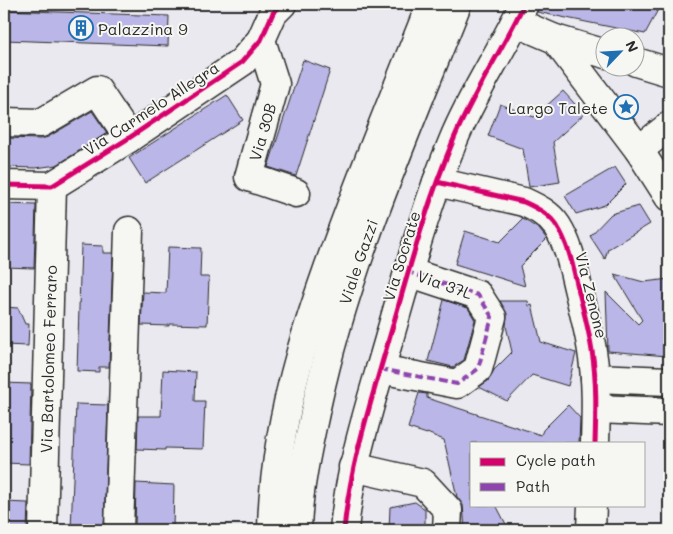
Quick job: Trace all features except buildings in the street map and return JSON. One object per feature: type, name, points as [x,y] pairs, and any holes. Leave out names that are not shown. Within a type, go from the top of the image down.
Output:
[{"type":"street","name":"Via Carmelo Allegra","points":[[52,186],[229,72],[251,53],[261,40],[275,4]]},
{"type":"street","name":"Viale Gazzi","points":[[272,530],[275,482],[301,350],[329,262],[431,4]]},
{"type":"street","name":"Viale Gazzi","points":[[297,530],[298,508],[306,455],[327,357],[343,304],[354,269],[457,4]]},
{"type":"street","points":[[520,13],[555,39],[645,159],[669,197]]},
{"type":"street","name":"Via Socrate","points":[[344,530],[353,467],[408,272],[437,182],[469,105],[520,13]]},
{"type":"street","points":[[555,39],[596,51]]},
{"type":"street","name":"Via 30B","points":[[261,40],[275,84],[249,177],[296,193]]},
{"type":"street","points":[[646,65],[669,72]]},
{"type":"street","points":[[4,122],[42,123],[96,90],[129,138]]},
{"type":"street","points":[[645,159],[669,126]]},
{"type":"street","name":"Via Zenone","points":[[437,182],[524,202],[548,215],[557,225],[570,255],[592,350],[596,378],[595,442]]},
{"type":"street","points":[[4,185],[52,186]]},
{"type":"street","name":"Via Bartolomeo Ferraro","points":[[43,530],[52,186]]},
{"type":"street","points":[[119,530],[128,231]]},
{"type":"street","name":"Via 37L","points":[[380,369],[457,384],[478,369],[492,316],[478,295],[408,272]]},
{"type":"street","points":[[596,378],[669,381]]},
{"type":"street","points":[[597,409],[669,412]]},
{"type":"street","points":[[353,467],[423,482],[448,510],[447,530]]},
{"type":"street","points":[[591,530],[592,506]]},
{"type":"marked path","points":[[380,369],[457,384],[478,369],[492,317],[478,295],[408,272]]},
{"type":"cycle path","points":[[4,185],[52,186],[129,138],[242,62],[261,40],[273,13],[282,4]]},
{"type":"cycle path","points":[[344,530],[351,482],[362,434],[410,264],[434,190],[461,124],[524,4]]},
{"type":"cycle path","points":[[437,182],[524,202],[538,209],[557,226],[570,256],[591,343],[596,408],[595,442]]},
{"type":"place","name":"Palazzina 9","points":[[81,28]]},
{"type":"place","name":"Largo Talete","points":[[626,107]]}]
